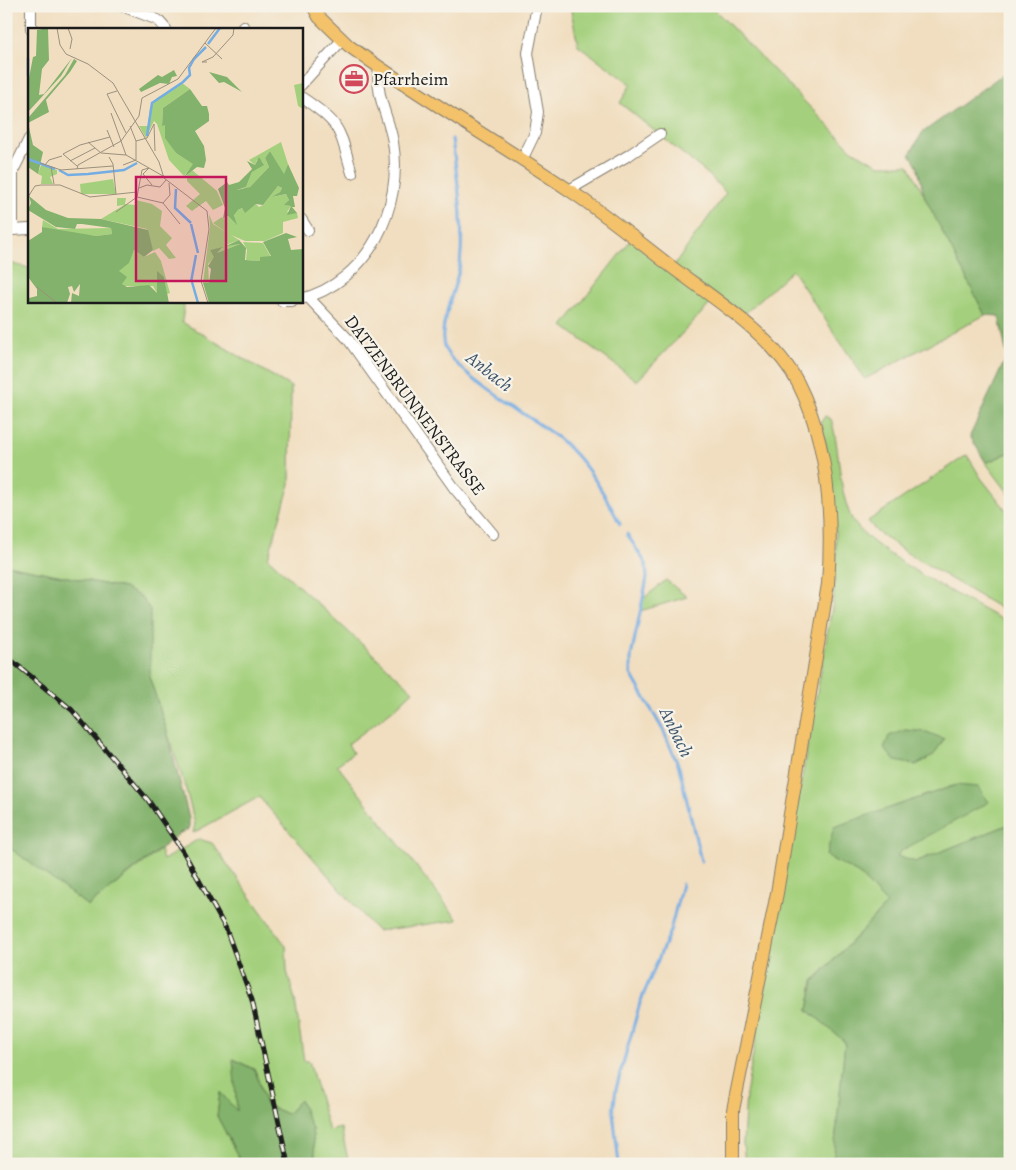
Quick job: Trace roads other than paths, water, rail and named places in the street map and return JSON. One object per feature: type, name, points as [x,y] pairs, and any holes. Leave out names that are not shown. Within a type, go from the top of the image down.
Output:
[{"type":"main road","points":[[313,6],[342,40],[379,67],[568,190],[634,236],[740,318],[779,356],[797,382],[812,416],[827,490],[831,533],[828,584],[777,893],[733,1110],[733,1164]]},
{"type":"street","points":[[31,6],[31,28]]},
{"type":"street","points":[[122,6],[158,20],[165,28]]},
{"type":"street","points":[[522,160],[535,133],[538,112],[528,53],[537,6]]},
{"type":"street","points":[[302,84],[342,40]]},
{"type":"street","points":[[305,298],[332,286],[354,270],[371,250],[383,228],[394,182],[393,142],[377,85],[379,67]]},
{"type":"street","points":[[302,98],[324,112],[335,122],[352,174]]},
{"type":"street","points":[[568,190],[629,155],[660,134]]},
{"type":"street","points":[[28,141],[9,171],[10,232],[28,229]]},
{"type":"street","points":[[302,221],[308,230]]},
{"type":"street","name":"DATZENBRUNNENSTRASSE","points":[[305,298],[348,340],[456,489],[493,534]]},
{"type":"waterway","name":"Anbach","points":[[452,139],[462,233],[460,264],[443,331],[445,349],[452,359],[479,383],[547,430],[568,447],[594,478],[620,524]]},
{"type":"waterway","name":"Anbach","points":[[627,534],[646,564],[647,578],[631,657],[631,674],[663,730],[679,767],[701,861]]},
{"type":"waterway","name":"Anbach","points":[[619,1164],[613,1112],[616,1089],[640,1003],[670,931],[682,884]]},
{"type":"railway","points":[[6,656],[72,710],[148,800],[184,853],[226,929],[252,1000],[288,1164]]},
{"type":"place","name":"Pfarrheim","points":[[354,79]]}]
